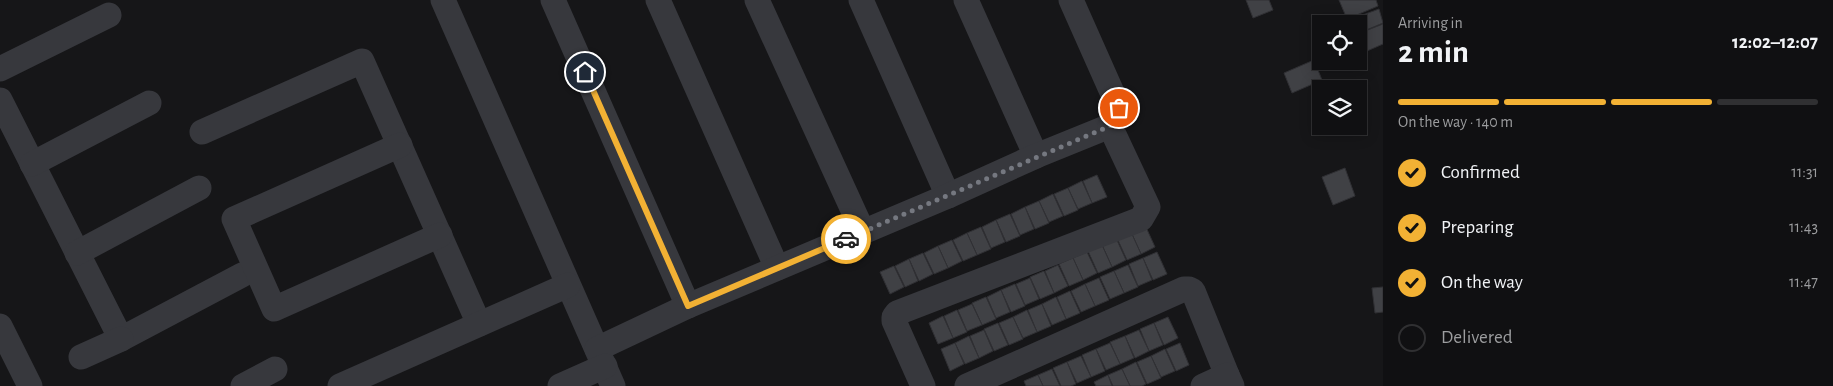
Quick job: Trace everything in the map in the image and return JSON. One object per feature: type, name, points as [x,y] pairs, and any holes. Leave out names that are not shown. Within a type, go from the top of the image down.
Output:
[{"type":"street","points":[[443,0],[605,367]]},
{"type":"street","points":[[553,0],[688,306]]},
{"type":"street","points":[[658,0],[777,268]]},
{"type":"street","points":[[758,0],[863,232]]},
{"type":"street","points":[[861,0],[948,196]]},
{"type":"street","points":[[966,0],[1036,156]]},
{"type":"street","points":[[560,386],[605,367],[688,306],[1110,126],[1119,117],[1119,108],[1071,0]]},
{"type":"street","points":[[0,69],[109,15]]},
{"type":"street","points":[[202,132],[362,60],[480,324]]},
{"type":"street","points":[[32,164],[149,103]]},
{"type":"street","points":[[3,114],[32,164],[121,339]]},
{"type":"street","points":[[923,386],[894,321],[897,313],[1141,219],[1148,207],[1110,126]]},
{"type":"street","points":[[400,145],[234,219],[274,309],[440,236]]},
{"type":"street","points":[[77,253],[199,188]]},
{"type":"street","points":[[81,357],[121,339],[242,275]]},
{"type":"street","points":[[340,386],[568,285]]},
{"type":"street","points":[[967,386],[1184,289],[1189,289],[1193,292],[1230,381],[1204,386]]},
{"type":"street","points":[[0,326],[30,386]]},
{"type":"street","points":[[243,386],[276,369]]},
{"type":"building","points":[[1246,0],[1269,0],[1273,10],[1253,18]]},
{"type":"building","points":[[1339,0],[1376,0],[1378,6],[1357,15],[1345,15]]},
{"type":"building","points":[[1379,9],[1383,23],[1367,30],[1367,15],[1363,15]]},
{"type":"building","points":[[1383,24],[1383,44],[1367,51],[1367,30]]},
{"type":"building","points":[[1312,61],[1312,70],[1318,70],[1322,80],[1312,80],[1312,84],[1292,93],[1284,73]]},
{"type":"building","points":[[1345,168],[1355,196],[1333,205],[1322,177]]},
{"type":"building","points":[[1097,175],[1107,197],[1092,203],[1083,181]]},
{"type":"building","points":[[1082,181],[1092,203],[1078,209],[1068,188]]},
{"type":"building","points":[[1068,188],[1078,210],[1064,216],[1054,194]]},
{"type":"building","points":[[1053,194],[1063,216],[1049,222],[1039,201]]},
{"type":"building","points":[[1039,201],[1049,223],[1035,229],[1025,207]]},
{"type":"building","points":[[1025,207],[1034,229],[1020,235],[1011,214]]},
{"type":"building","points":[[1010,214],[1020,236],[1006,242],[996,220]]},
{"type":"building","points":[[996,220],[1005,242],[991,248],[982,227]]},
{"type":"building","points":[[1145,225],[1155,247],[1141,254],[1131,232]]},
{"type":"building","points":[[981,227],[991,249],[977,255],[967,233]]},
{"type":"building","points":[[1131,232],[1141,254],[1127,260],[1117,238]]},
{"type":"building","points":[[967,233],[977,255],[963,261],[953,240]]},
{"type":"building","points":[[1116,238],[1126,260],[1112,267],[1102,245]]},
{"type":"building","points":[[952,240],[962,261],[948,268],[938,246]]},
{"type":"building","points":[[1102,245],[1112,267],[1098,273],[1088,251]]},
{"type":"building","points":[[938,246],[948,268],[934,274],[924,253]]},
{"type":"building","points":[[1087,252],[1097,273],[1083,280],[1073,258]]},
{"type":"building","points":[[1157,252],[1167,274],[1153,280],[1143,258]]},
{"type":"building","points":[[923,253],[933,274],[919,281],[909,259]]},
{"type":"building","points":[[1073,258],[1083,280],[1069,286],[1059,264]]},
{"type":"building","points":[[1143,258],[1152,280],[1138,286],[1129,264]]},
{"type":"building","points":[[909,259],[918,281],[905,287],[895,266]]},
{"type":"building","points":[[1058,265],[1068,286],[1054,293],[1045,271]]},
{"type":"building","points":[[1128,265],[1138,287],[1124,293],[1114,271]]},
{"type":"building","points":[[894,266],[904,287],[890,294],[880,272]]},
{"type":"building","points":[[1044,271],[1054,293],[1040,299],[1030,277]]},
{"type":"building","points":[[1114,271],[1124,293],[1110,299],[1100,277]]},
{"type":"building","points":[[1030,278],[1039,299],[1025,305],[1016,284]]},
{"type":"building","points":[[1099,278],[1109,300],[1095,306],[1085,284]]},
{"type":"building","points":[[1015,284],[1025,306],[1011,312],[1001,290]]},
{"type":"building","points":[[1085,284],[1095,306],[1081,312],[1071,291]]},
{"type":"building","points":[[1383,287],[1383,312],[1375,313],[1372,288]]},
{"type":"building","points":[[1001,290],[1010,312],[996,318],[987,297]]},
{"type":"building","points":[[1070,291],[1080,313],[1066,319],[1057,297]]},
{"type":"building","points":[[986,297],[996,319],[982,325],[972,303]]},
{"type":"building","points":[[1056,297],[1066,319],[1052,325],[1042,304]]},
{"type":"building","points":[[972,304],[982,325],[967,331],[958,310]]},
{"type":"building","points":[[1042,304],[1051,326],[1037,332],[1028,310]]},
{"type":"building","points":[[957,310],[967,332],[953,338],[944,316]]},
{"type":"building","points":[[1027,310],[1037,332],[1023,338],[1013,317]]},
{"type":"building","points":[[943,316],[953,338],[938,344],[929,323]]},
{"type":"building","points":[[1013,317],[1023,339],[1009,345],[999,323]]},
{"type":"building","points":[[1168,317],[1178,338],[1164,345],[1154,323]]},
{"type":"building","points":[[998,323],[1008,345],[994,351],[984,329]]},
{"type":"building","points":[[1154,323],[1163,345],[1149,351],[1140,329]]},
{"type":"building","points":[[984,330],[993,351],[979,358],[970,336]]},
{"type":"building","points":[[1139,330],[1149,351],[1135,358],[1125,336]]},
{"type":"building","points":[[969,336],[979,358],[965,364],[955,343]]},
{"type":"building","points":[[1125,336],[1134,358],[1120,364],[1110,342]]},
{"type":"building","points":[[955,343],[964,364],[950,371],[941,349]]},
{"type":"building","points":[[1110,343],[1120,364],[1106,370],[1096,349]]},
{"type":"building","points":[[1180,343],[1189,365],[1176,371],[1166,349]]},
{"type":"building","points":[[1096,349],[1105,371],[1091,377],[1082,355]]},
{"type":"building","points":[[1165,349],[1175,371],[1161,377],[1151,356]]},
{"type":"building","points":[[1081,356],[1091,377],[1077,383],[1067,362]]},
{"type":"building","points":[[1151,356],[1161,378],[1147,384],[1137,362]]},
{"type":"building","points":[[1067,362],[1076,384],[1061,386],[1053,368]]},
{"type":"building","points":[[1136,362],[1146,384],[1130,386],[1122,369]]},
{"type":"building","points":[[1052,369],[1060,386],[1043,386],[1038,375]]},
{"type":"building","points":[[1122,369],[1130,386],[1113,386],[1108,375]]},
{"type":"building","points":[[1038,375],[1043,386],[1026,386],[1024,381]]},
{"type":"building","points":[[1108,375],[1112,386],[1096,386],[1094,382]]},
{"type":"way so far","points":[[846,239],[1036,156],[1110,126],[1119,117],[1119,108]]},
{"type":"route","points":[[585,72],[688,306],[846,239]]}]
